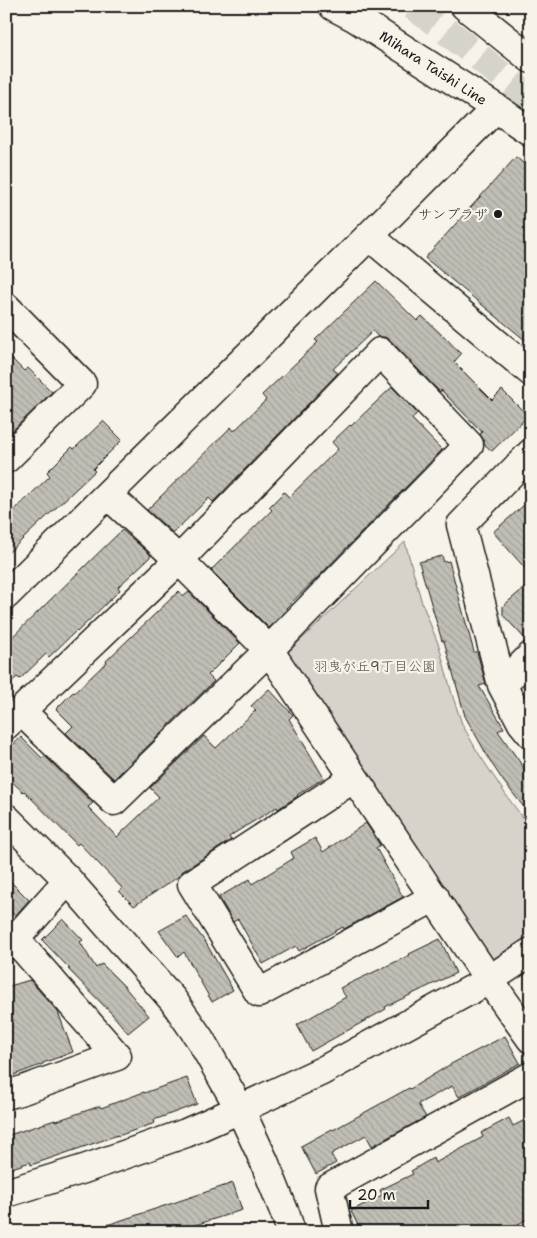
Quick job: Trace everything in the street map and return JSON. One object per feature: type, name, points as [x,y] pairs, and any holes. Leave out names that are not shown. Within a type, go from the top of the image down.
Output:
[{"type":"street","name":"Mihara Taishi Line","points":[[333,6],[354,17],[531,132]]},
{"type":"street","points":[[465,6],[531,59]]},
{"type":"street","points":[[6,595],[496,108]]},
{"type":"street","points":[[369,236],[531,372]]},
{"type":"street","points":[[6,307],[82,384],[6,459]]},
{"type":"street","points":[[380,352],[469,445],[269,650],[114,801],[14,718],[179,560],[380,352]]},
{"type":"street","points":[[531,453],[461,525],[502,686],[522,723],[531,734]]},
{"type":"street","points":[[108,495],[179,560],[269,650],[489,980],[531,1039]]},
{"type":"street","points":[[502,686],[531,656]]},
{"type":"street","points":[[354,778],[192,884],[258,993],[435,897]]},
{"type":"street","points":[[6,818],[68,880],[173,1000],[200,1039],[240,1109],[264,1161],[286,1216],[290,1232]]},
{"type":"street","points":[[6,1095],[117,1056],[10,941],[68,880]]},
{"type":"street","points":[[6,1193],[84,1169],[177,1136],[240,1109],[322,1071],[489,980],[531,952]]},
{"type":"street","points":[[339,1232],[329,1188],[531,1076]]},
{"type":"green space","name":"羽曳が丘9丁目公園","points":[[405,542],[422,603],[439,646],[462,724],[477,751],[531,829],[531,937],[492,964],[286,654]]},
{"type":"building","name":"サンプラザ","points":[[516,157],[531,170],[531,345],[425,258]]},
{"type":"building","points":[[376,281],[417,321],[422,316],[443,335],[461,354],[454,362],[492,400],[502,390],[528,416],[492,451],[484,444],[480,434],[482,432],[441,390],[440,392],[391,341],[385,337],[378,337],[373,331],[333,369],[338,373],[213,502],[209,498],[173,533],[147,510],[231,427],[234,431],[266,400],[262,395],[318,342],[315,340]]},
{"type":"building","points":[[6,353],[24,371],[28,368],[52,392],[6,437]]},
{"type":"building","points":[[392,387],[417,413],[412,419],[442,450],[286,608],[269,628],[211,570],[272,510],[269,507],[284,492],[289,497],[338,449],[332,442]]},
{"type":"building","points":[[103,421],[122,440],[93,469],[95,471],[6,555],[6,518],[50,476],[47,472],[72,447],[74,449]]},
{"type":"building","points":[[531,499],[531,575],[493,532]]},
{"type":"building","points":[[122,530],[151,555],[149,558],[118,587],[120,590],[77,632],[49,657],[46,654],[20,679],[17,677],[6,687],[6,643]]},
{"type":"building","points":[[442,556],[444,562],[449,561],[474,652],[477,652],[486,684],[479,686],[504,728],[498,731],[531,778],[531,816],[492,764],[465,716],[419,562]]},
{"type":"building","points":[[531,582],[531,641],[527,641],[503,615],[503,606]]},
{"type":"building","points":[[179,591],[184,596],[189,592],[240,643],[208,675],[214,681],[114,779],[66,733],[73,726],[56,709]]},
{"type":"building","points":[[269,689],[293,715],[289,719],[324,778],[278,809],[277,807],[233,834],[229,837],[231,840],[134,906],[119,891],[122,888],[79,843],[77,845],[24,791],[6,776],[6,751],[21,737],[42,758],[45,756],[93,803],[88,807],[117,837],[159,797],[150,788],[204,736],[216,748],[256,710],[251,706]]},
{"type":"building","points":[[366,823],[380,845],[376,848],[403,897],[299,951],[296,946],[263,964],[238,919],[233,922],[219,897],[250,879],[252,884],[294,858],[291,852],[315,838],[323,852]]},
{"type":"building","points":[[6,877],[29,900],[15,916],[6,907]]},
{"type":"building","points":[[186,916],[206,943],[233,990],[212,1002],[184,952],[178,957],[159,931]]},
{"type":"building","points":[[63,919],[83,940],[80,942],[96,968],[102,964],[149,1016],[128,1033],[42,940]]},
{"type":"building","points":[[440,939],[456,973],[385,1007],[386,1009],[311,1051],[297,1025],[346,997],[340,988]]},
{"type":"building","points":[[30,980],[58,1012],[73,1052],[6,1078],[6,987]]},
{"type":"building","points":[[505,1036],[520,1063],[459,1097],[452,1086],[418,1104],[426,1117],[372,1146],[366,1135],[331,1154],[336,1163],[316,1174],[301,1146],[410,1089],[451,1064]]},
{"type":"building","points":[[187,1078],[197,1104],[154,1120],[155,1123],[118,1136],[31,1165],[30,1162],[6,1170],[6,1136],[100,1106],[101,1108]]},
{"type":"building","points":[[531,1117],[531,1217],[504,1232],[361,1232],[351,1211],[382,1195],[380,1190],[413,1174],[411,1171],[433,1158],[435,1163],[483,1137],[481,1133],[509,1118],[513,1126]]},
{"type":"building","points":[[233,1183],[242,1210],[174,1232],[99,1232],[98,1228]]},
{"type":"tunnel","points":[[413,6],[531,99]]},
{"type":"place","name":"サンプラザ","points":[[498,214]]}]
